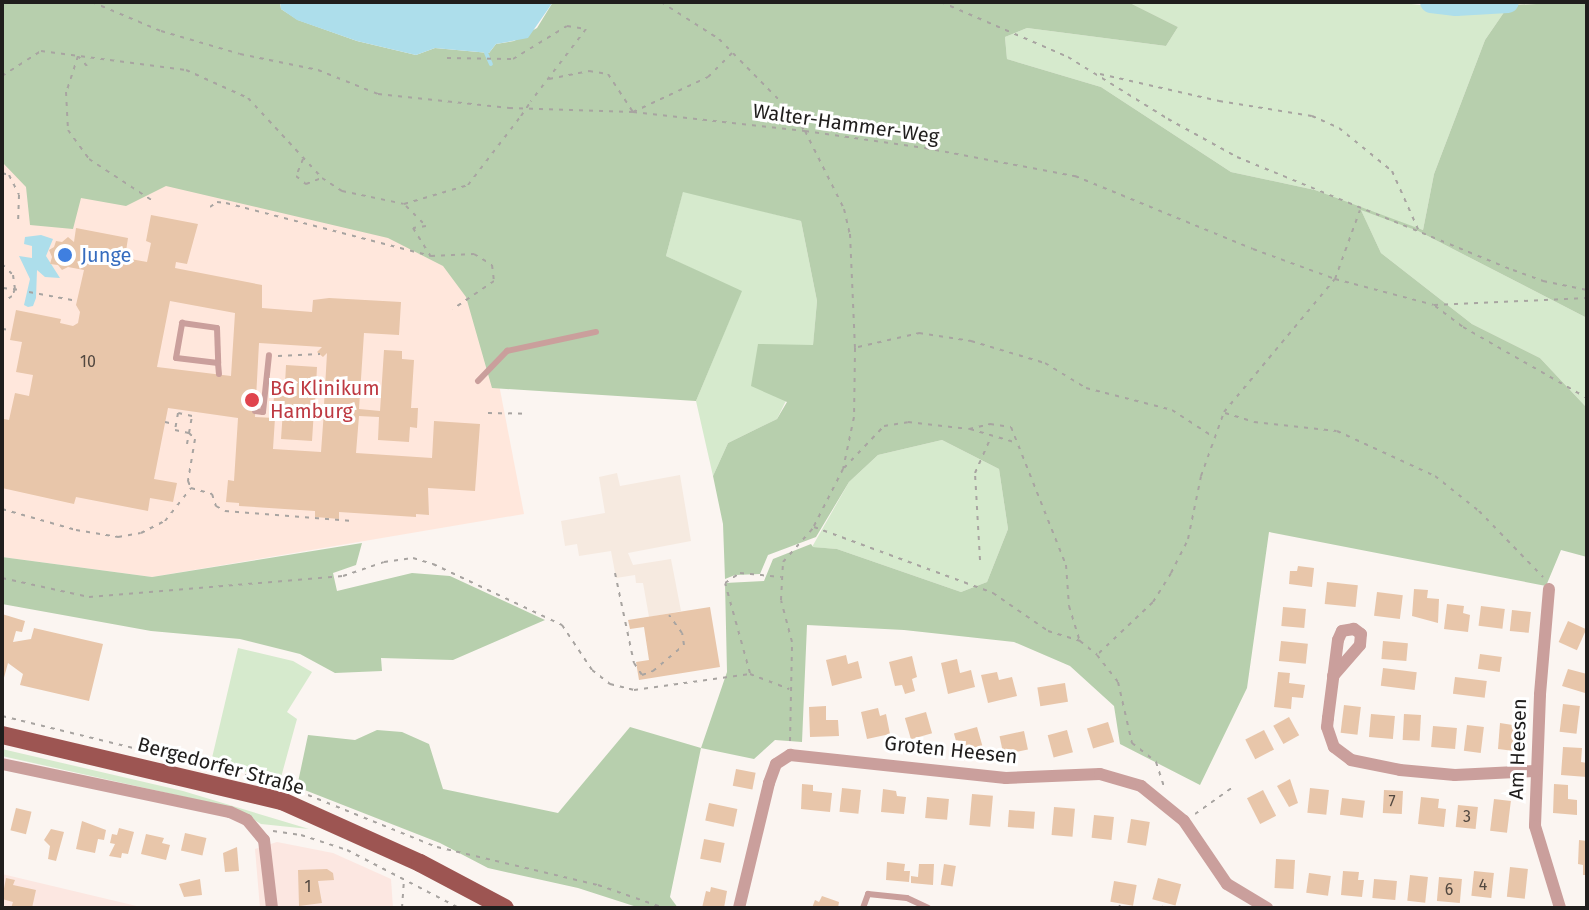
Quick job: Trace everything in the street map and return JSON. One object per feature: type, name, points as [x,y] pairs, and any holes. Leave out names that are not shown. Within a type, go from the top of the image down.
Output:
[{"type":"main road","name":"Bergedorfer Straße","points":[[2,735],[282,801],[420,863],[505,908]]},
{"type":"street","name":"Am Heesen","points":[[1549,589],[1535,771],[1535,826],[1560,908]]},
{"type":"street","points":[[1333,676],[1327,727],[1331,741],[1342,756],[1372,766],[1427,773],[1535,771]]},
{"type":"street","points":[[739,908],[769,783],[776,764],[790,755]]},
{"type":"street","name":"Groten Heesen","points":[[790,755],[1006,778],[1100,774],[1141,786],[1184,821],[1227,884],[1267,908]]},
{"type":"street","points":[[2,764],[230,812],[256,829],[267,854],[272,908]]},
{"type":"lane","points":[[218,363],[176,358],[182,323],[217,328],[219,374]]},
{"type":"lane","points":[[478,381],[507,351],[596,332]]},
{"type":"lane","points":[[255,411],[263,412],[269,355]]},
{"type":"lane","points":[[863,908],[868,894],[907,898],[928,908]]},
{"type":"path","name":"Walter-Hammer-Weg","points":[[92,2],[161,31],[240,54],[318,70],[378,94],[509,108],[633,112],[805,131],[925,148],[1075,176],[1193,226],[1335,279],[1434,305],[1587,298]]},
{"type":"path","points":[[661,2],[719,39],[805,131],[844,209],[850,234],[855,348],[854,417],[843,469],[814,527],[783,562],[781,600],[792,642],[790,755]]},
{"type":"path","points":[[941,2],[1033,40],[1099,74],[1168,119],[1237,157],[1543,281],[1587,290]]},
{"type":"path","points":[[2,76],[41,51],[186,70],[248,98],[322,178],[342,191],[404,204],[468,185],[586,29],[567,26],[513,59],[447,58]]},
{"type":"path","points":[[549,79],[589,71],[608,74],[633,112],[708,77],[733,52]]},
{"type":"path","points":[[78,56],[87,66]]},
{"type":"path","points":[[78,56],[66,92],[68,130],[89,159],[153,201]]},
{"type":"path","points":[[1099,74],[1219,101],[1292,112],[1339,128],[1392,171],[1418,231]]},
{"type":"path","points":[[303,158],[296,176],[306,184],[322,178]]},
{"type":"path","points":[[2,173],[9,175],[19,195],[18,225]]},
{"type":"path","points":[[210,207],[217,202],[226,203],[431,256],[474,254],[492,265],[494,281],[453,309]]},
{"type":"path","points":[[404,204],[426,226],[413,228],[431,256]]},
{"type":"path","points":[[1097,655],[1153,602],[1171,573],[1188,539],[1193,507],[1213,437],[1224,412],[1335,279],[1360,209]]},
{"type":"path","points":[[2,264],[13,275],[15,289]]},
{"type":"path","points":[[3,288],[21,290]]},
{"type":"path","points":[[2,303],[15,289]]},
{"type":"path","points":[[29,292],[77,301]]},
{"type":"path","points":[[1434,305],[1463,327],[1587,398]]},
{"type":"path","points":[[2,329],[12,330]]},
{"type":"path","points":[[855,348],[919,333],[971,341],[1045,363],[1086,388],[1172,410],[1213,437]]},
{"type":"path","points":[[269,355],[320,354]]},
{"type":"path","points":[[1224,412],[1254,422],[1337,431],[1435,476],[1479,511],[1538,569],[1549,589]]},
{"type":"path","points":[[187,444],[189,433],[192,416],[178,413],[175,430],[189,433],[195,443],[188,481],[191,488]]},
{"type":"path","points":[[488,413],[527,414]]},
{"type":"path","points":[[165,422],[176,424]]},
{"type":"path","points":[[843,469],[884,426],[908,422],[969,429],[1015,442]]},
{"type":"path","points":[[969,429],[990,424],[1011,427],[1066,565],[1069,606],[1080,641]]},
{"type":"path","points":[[980,560],[975,473],[991,437]]},
{"type":"path","points":[[2,509],[76,530],[118,537],[141,533],[165,521],[191,488]]},
{"type":"path","points":[[191,488],[212,494],[216,506],[225,511],[353,521]]},
{"type":"path","points":[[814,527],[993,593],[1048,631],[1080,641],[1097,655],[1118,682],[1132,743],[1156,762],[1166,793],[1161,801]]},
{"type":"path","points":[[2,578],[89,597],[343,576],[384,562],[413,558],[433,564],[562,625],[592,670],[610,684],[634,690],[750,674],[789,689]]},
{"type":"path","points":[[615,573],[634,663],[642,675],[653,671],[684,645],[682,633],[669,615]]},
{"type":"path","points":[[750,674],[725,583],[740,573],[782,577]]},
{"type":"path","points":[[1184,821],[1233,787]]},
{"type":"path","points":[[256,829],[301,835],[347,850],[459,908]]},
{"type":"path","points":[[402,908],[404,877]]},
{"type":"path","points":[[1160,908],[1167,905]]},
{"type":"shaded area","name":"BG Klinikum Hamburg","points":[[44,30],[480,286],[524,514],[152,577],[2,557],[2,44]]},
{"type":"shaded area","points":[[617,473],[620,486],[680,475],[691,541],[628,553],[633,565],[671,559],[681,611],[649,617],[643,583],[636,583],[635,575],[616,578],[611,551],[579,556],[577,544],[565,546],[561,521],[605,513],[599,477]]},
{"type":"shaded area","points":[[277,842],[333,853],[391,879],[393,908],[260,908],[255,849]]},
{"type":"shaded area","points":[[2,874],[145,908],[2,908]]},
{"type":"green space","points":[[2,2],[280,2],[281,9],[298,20],[357,41],[416,55],[435,48],[489,53],[496,44],[514,41],[537,28],[553,2],[1128,2],[1178,27],[1166,46],[1027,28],[1005,37],[1007,59],[1101,87],[1231,172],[1315,190],[1423,230],[1434,174],[1485,40],[1509,5],[1587,2],[1587,318],[1418,231],[1361,210],[1381,253],[1472,324],[1540,358],[1587,408],[1587,557],[1561,550],[1546,586],[1269,532],[1247,688],[1200,785],[1120,744],[1114,706],[1070,666],[1014,642],[904,630],[807,625],[802,742],[775,740],[754,759],[701,748],[727,672],[725,583],[764,581],[773,559],[811,544],[813,547],[837,549],[961,592],[987,582],[1008,529],[999,469],[942,440],[878,455],[849,482],[816,537],[768,555],[760,574],[735,575],[725,579],[723,524],[713,476],[728,443],[777,419],[787,402],[751,386],[758,344],[813,345],[817,301],[801,221],[683,192],[666,256],[742,291],[696,401],[492,388],[466,297],[443,266],[388,238],[166,186],[126,206],[81,198],[73,229],[30,225],[26,187],[2,162]]},
{"type":"green space","points":[[1128,2],[1394,2],[1455,9],[1509,5],[1485,40],[1434,174],[1423,230],[1373,213],[1418,231],[1587,318],[1587,408],[1540,358],[1472,324],[1381,253],[1360,208],[1315,190],[1231,172],[1101,87],[1007,59],[1005,37],[1027,28],[1166,46],[1178,27]]},
{"type":"green space","points":[[683,191],[801,221],[817,301],[813,346],[777,419],[728,443],[713,476],[696,401],[741,292],[666,256]]},
{"type":"green space","points":[[942,440],[999,469],[1008,529],[987,582],[961,592],[837,549],[812,547],[849,482],[878,455]]},
{"type":"green space","points":[[362,543],[356,565],[333,573],[337,591],[412,573],[450,576],[545,620],[453,660],[381,658],[382,671],[335,673],[300,654],[240,639],[151,631],[2,604],[2,557],[152,577]]},
{"type":"green space","points":[[238,648],[293,661],[312,672],[287,712],[297,719],[280,781],[211,762]]},
{"type":"green space","points":[[630,727],[701,748],[670,897],[678,908],[640,908],[578,888],[488,868],[440,843],[297,787],[308,735],[355,740],[377,730],[402,732],[429,744],[443,789],[558,813]]},
{"type":"green space","points":[[2,749],[183,791],[309,829],[261,824],[234,808],[2,756]]},
{"type":"water","points":[[280,2],[553,2],[528,38],[496,44],[489,53],[435,48],[416,55],[357,41],[297,20],[281,9]]},
{"type":"water","points":[[41,235],[53,239],[46,256],[60,278],[45,277],[37,270],[36,298],[33,306],[28,307],[24,305],[30,279],[19,256],[32,258],[32,246],[24,244],[25,237]]},
{"type":"building","points":[[151,215],[198,224],[187,264],[176,262],[175,268],[262,285],[262,308],[312,312],[313,300],[329,298],[401,302],[399,335],[364,333],[359,409],[380,411],[384,350],[402,351],[402,359],[414,360],[411,408],[418,408],[417,428],[410,427],[409,442],[378,440],[379,417],[359,416],[356,453],[432,458],[434,421],[480,424],[475,491],[428,488],[429,515],[416,514],[416,517],[339,512],[339,519],[315,517],[315,511],[239,506],[239,503],[226,502],[228,480],[234,481],[238,418],[168,408],[154,479],[177,483],[173,502],[150,498],[148,511],[76,497],[74,504],[2,488],[4,419],[9,420],[15,393],[29,396],[33,375],[16,372],[22,342],[10,340],[16,310],[61,319],[60,323],[73,326],[78,323],[80,312],[76,305],[84,270],[68,267],[62,270],[58,265],[50,264],[52,257],[49,250],[56,241],[62,242],[68,237],[74,242],[76,228],[128,238],[125,258],[147,262],[151,243],[146,241]],"holes":[[[170,301],[235,313],[231,376],[157,367]],[[259,343],[322,347],[317,352],[323,357],[327,353],[324,405],[315,405],[317,367],[286,365],[285,384],[275,384],[273,409],[283,410],[281,439],[312,441],[314,410],[324,411],[321,452],[273,449],[275,418],[255,417]]]},
{"type":"building","points":[[1298,566],[1314,568],[1312,587],[1289,584],[1290,571],[1297,571]]},
{"type":"building","points":[[1327,582],[1358,585],[1356,607],[1325,604]]},
{"type":"building","points":[[1414,589],[1428,590],[1427,598],[1439,599],[1438,623],[1412,616]]},
{"type":"building","points":[[1377,592],[1403,595],[1400,619],[1374,616]]},
{"type":"building","points":[[1447,604],[1464,606],[1463,613],[1470,615],[1468,632],[1444,629]]},
{"type":"building","points":[[1481,606],[1505,609],[1502,629],[1479,626]]},
{"type":"building","points":[[710,607],[720,667],[639,680],[636,662],[649,660],[644,627],[630,629],[628,620]]},
{"type":"building","points":[[1283,607],[1306,609],[1304,628],[1281,626]]},
{"type":"building","points":[[1512,610],[1531,612],[1529,633],[1510,631]]},
{"type":"building","points":[[2,614],[25,621],[22,632],[16,631],[13,642],[31,639],[34,628],[103,644],[89,701],[20,685],[23,674],[8,663],[2,685]]},
{"type":"building","points":[[1568,621],[1586,629],[1577,650],[1559,642]]},
{"type":"building","points":[[1281,641],[1308,644],[1306,664],[1279,661]]},
{"type":"building","points":[[1383,641],[1408,643],[1406,661],[1381,659]]},
{"type":"building","points":[[1480,654],[1502,657],[1500,672],[1478,669]]},
{"type":"building","points":[[846,655],[848,664],[858,661],[862,678],[832,686],[826,660]]},
{"type":"building","points":[[912,656],[917,677],[912,679],[915,691],[905,694],[902,685],[895,686],[889,662]]},
{"type":"building","points":[[957,659],[960,673],[971,670],[975,687],[948,694],[941,663]]},
{"type":"building","points":[[1383,668],[1417,672],[1415,690],[1381,686]]},
{"type":"building","points":[[1568,669],[1587,674],[1585,693],[1562,686]]},
{"type":"building","points":[[997,672],[999,680],[1012,677],[1017,696],[988,703],[981,675]]},
{"type":"building","points":[[1278,672],[1290,673],[1289,683],[1305,685],[1303,698],[1292,697],[1291,709],[1274,707]]},
{"type":"building","points":[[1455,677],[1487,681],[1485,698],[1453,694]]},
{"type":"building","points":[[1065,683],[1068,702],[1040,706],[1037,687]]},
{"type":"building","points":[[1563,704],[1580,706],[1576,734],[1560,732]]},
{"type":"building","points":[[1344,705],[1361,707],[1357,735],[1341,733]]},
{"type":"building","points":[[826,706],[826,720],[838,720],[839,736],[810,737],[809,707]]},
{"type":"building","points":[[878,708],[880,716],[886,714],[890,734],[867,739],[861,712]]},
{"type":"building","points":[[926,712],[932,733],[911,739],[905,718]]},
{"type":"building","points":[[1371,714],[1395,716],[1393,739],[1369,737]]},
{"type":"building","points":[[1404,714],[1421,715],[1420,741],[1403,740]]},
{"type":"building","points":[[1289,717],[1299,735],[1283,744],[1273,726]]},
{"type":"building","points":[[1108,722],[1114,742],[1093,749],[1087,728]]},
{"type":"building","points":[[1500,723],[1519,726],[1514,751],[1498,749]]},
{"type":"building","points":[[1467,725],[1484,727],[1481,753],[1464,751]]},
{"type":"building","points":[[1433,726],[1457,728],[1455,749],[1431,747]]},
{"type":"building","points":[[977,727],[982,745],[959,752],[954,734]]},
{"type":"building","points":[[1067,730],[1073,752],[1054,757],[1048,735]]},
{"type":"building","points":[[1264,730],[1274,750],[1255,759],[1245,740]]},
{"type":"building","points":[[1024,731],[1028,750],[1003,755],[1000,736]]},
{"type":"building","points":[[1563,747],[1582,748],[1581,762],[1587,763],[1587,777],[1561,775]]},
{"type":"building","points":[[736,769],[756,773],[752,790],[733,786]]},
{"type":"building","points":[[1290,779],[1298,803],[1289,807],[1277,786]]},
{"type":"building","points":[[802,784],[813,785],[813,791],[832,793],[830,812],[801,809]]},
{"type":"building","points":[[1554,784],[1568,785],[1568,799],[1577,800],[1577,815],[1553,813]]},
{"type":"building","points":[[842,788],[861,790],[858,814],[839,812]]},
{"type":"building","points":[[1310,788],[1329,790],[1326,815],[1307,813]]},
{"type":"building","points":[[883,789],[906,797],[904,814],[881,812]]},
{"type":"building","points":[[1263,790],[1276,816],[1260,824],[1247,798]]},
{"type":"building","points":[[1384,790],[1403,791],[1402,814],[1383,813]]},
{"type":"building","points":[[972,794],[993,796],[990,827],[969,825]]},
{"type":"building","points":[[927,797],[949,799],[947,820],[925,818]]},
{"type":"building","points":[[1421,797],[1439,799],[1438,808],[1446,809],[1444,827],[1418,824]]},
{"type":"building","points":[[1342,798],[1365,801],[1363,818],[1340,815]]},
{"type":"building","points":[[1494,799],[1511,801],[1507,833],[1490,831]]},
{"type":"building","points":[[709,803],[737,809],[734,827],[705,821]]},
{"type":"building","points":[[1458,805],[1478,807],[1476,829],[1456,827]]},
{"type":"building","points":[[1054,807],[1075,809],[1072,837],[1052,835]]},
{"type":"building","points":[[16,808],[32,812],[26,834],[10,830]]},
{"type":"building","points":[[1009,810],[1035,812],[1034,829],[1008,827]]},
{"type":"building","points":[[1094,815],[1114,817],[1111,840],[1092,838]]},
{"type":"building","points":[[1131,819],[1150,822],[1146,846],[1127,843]]},
{"type":"building","points":[[82,821],[106,830],[104,840],[98,839],[95,853],[76,849]]},
{"type":"building","points":[[119,828],[134,832],[128,854],[122,853],[121,858],[109,856],[115,844],[110,843],[112,834],[117,835]]},
{"type":"building","points":[[51,829],[64,832],[56,861],[48,859],[50,846],[44,840]]},
{"type":"building","points":[[185,833],[206,838],[202,855],[181,851]]},
{"type":"building","points":[[146,834],[164,838],[162,843],[170,845],[166,860],[141,854]]},
{"type":"building","points":[[704,839],[725,843],[721,863],[700,859]]},
{"type":"building","points":[[1579,840],[1587,841],[1587,875],[1583,875],[1583,865],[1578,864]]},
{"type":"building","points":[[237,847],[239,871],[225,872],[223,853]]},
{"type":"building","points":[[1276,859],[1295,860],[1293,889],[1274,888]]},
{"type":"building","points":[[887,862],[905,864],[904,871],[910,871],[909,882],[886,880]]},
{"type":"building","points":[[919,864],[934,864],[933,885],[911,883],[911,876],[918,877]]},
{"type":"building","points":[[944,864],[956,866],[953,887],[941,885]]},
{"type":"building","points":[[1510,867],[1528,869],[1525,899],[1507,897]]},
{"type":"building","points":[[327,869],[333,873],[334,880],[318,881],[322,903],[299,906],[298,870]]},
{"type":"building","points":[[1343,871],[1359,872],[1358,880],[1364,880],[1362,897],[1341,895]]},
{"type":"building","points":[[1474,871],[1494,873],[1491,898],[1471,896]]},
{"type":"building","points":[[1309,873],[1331,876],[1328,896],[1306,893]]},
{"type":"building","points":[[1410,875],[1428,877],[1425,903],[1407,901]]},
{"type":"building","points":[[1439,877],[1462,879],[1460,903],[1437,901]]},
{"type":"building","points":[[6,878],[15,880],[13,885],[36,890],[32,908],[11,908],[13,902],[2,899]]},
{"type":"building","points":[[1158,878],[1181,884],[1175,905],[1152,899]]},
{"type":"building","points":[[200,879],[202,895],[184,897],[179,884]]},
{"type":"building","points":[[1374,879],[1397,881],[1395,900],[1372,898]]},
{"type":"building","points":[[1114,881],[1137,885],[1133,906],[1110,902]]},
{"type":"building","points":[[711,887],[727,891],[724,908],[702,908],[706,891],[710,892]]},
{"type":"building","points":[[822,896],[839,902],[838,908],[812,908],[815,900],[819,902]]},
{"type":"waterway","points":[[1431,2],[1456,5],[1508,2]]},
{"type":"waterway","points":[[486,53],[491,64]]},
{"type":"place","name":"Junge","points":[[65,255]]},
{"type":"place","name":"BG Klinikum Hamburg","points":[[252,400]]}]
